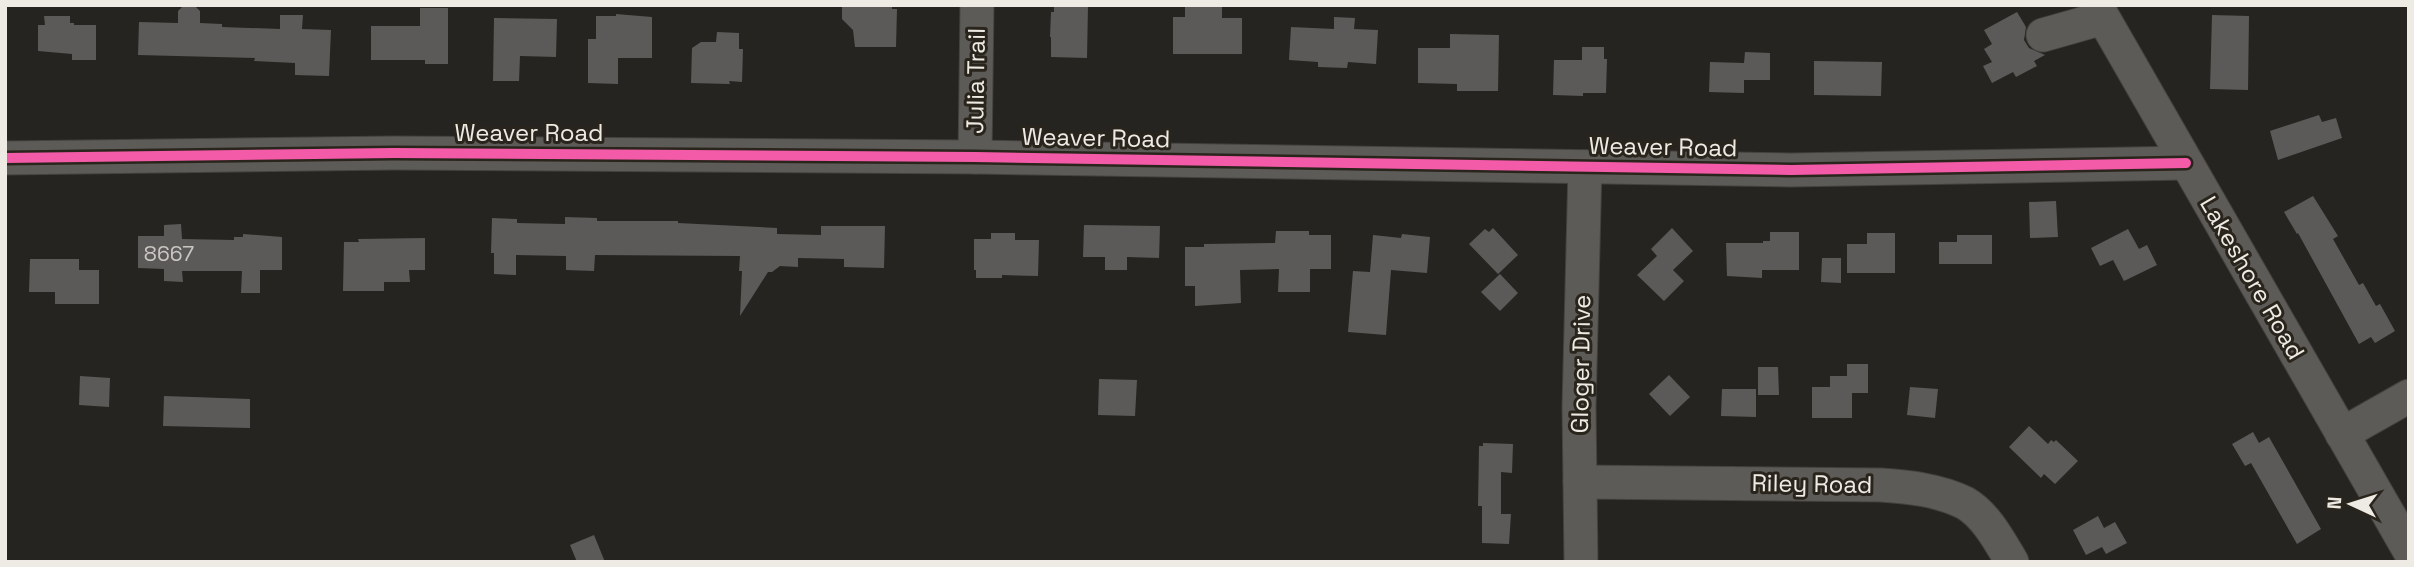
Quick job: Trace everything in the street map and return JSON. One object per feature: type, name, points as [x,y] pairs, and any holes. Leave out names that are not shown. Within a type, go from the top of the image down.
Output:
[{"type":"street","name":"Julia Trail","points":[[975,157],[977,5]]},
{"type":"street","points":[[2043,35],[2100,11]]},
{"type":"street","name":"Lakeshore Road","points":[[2100,11],[2409,550]]},
{"type":"street","name":"Weaver Road","points":[[5,158],[394,153],[975,157],[1791,170],[2186,163]]},
{"type":"street","name":"Gloger Drive","points":[[1581,562],[1579,407],[1585,167]]},
{"type":"street","points":[[2342,434],[2409,396]]},
{"type":"street","name":"Riley Road","points":[[1580,482],[1881,485],[1921,488],[1966,504],[1991,528],[2012,562]]},
{"type":"building","points":[[184,5],[194,5],[200,11],[200,23],[222,24],[222,27],[280,29],[280,15],[303,15],[302,29],[331,30],[329,76],[295,75],[295,63],[254,61],[255,58],[138,55],[139,22],[178,23],[178,11]]},
{"type":"building","points":[[842,5],[892,5],[892,9],[897,9],[896,47],[855,47],[853,30],[842,19]]},
{"type":"building","points":[[1054,5],[1088,5],[1087,58],[1051,57],[1051,12],[1054,12]]},
{"type":"building","points":[[1185,5],[1222,5],[1222,18],[1242,18],[1242,54],[1173,54],[1173,17],[1185,17]]},
{"type":"building","points":[[420,8],[448,8],[448,64],[425,64],[425,60],[371,60],[371,26],[420,26]]},
{"type":"building","points":[[2017,12],[2026,27],[2024,40],[2029,48],[2045,55],[2034,61],[2037,66],[2016,77],[2013,72],[1992,83],[1983,66],[1992,62],[1984,49],[1992,44],[1984,30]]},
{"type":"building","points":[[616,14],[652,17],[652,58],[618,58],[618,84],[588,83],[588,39],[596,39],[596,16]]},
{"type":"building","points":[[2212,15],[2249,16],[2248,90],[2210,89]]},
{"type":"building","points":[[44,16],[70,16],[70,23],[74,25],[96,25],[96,60],[72,60],[72,54],[38,51],[38,25],[45,25]]},
{"type":"building","points":[[1334,17],[1355,18],[1354,29],[1378,30],[1376,64],[1348,62],[1347,68],[1318,67],[1318,62],[1289,60],[1291,27],[1334,29]]},
{"type":"building","points":[[494,18],[557,19],[556,57],[520,56],[519,81],[493,81]]},
{"type":"building","points":[[717,32],[739,33],[739,49],[743,49],[742,82],[691,83],[692,48],[701,42],[716,42]]},
{"type":"building","points":[[1450,34],[1499,35],[1498,91],[1457,91],[1457,84],[1418,83],[1418,48],[1450,48]]},
{"type":"building","points":[[1582,47],[1604,47],[1604,59],[1607,59],[1606,93],[1583,93],[1583,96],[1553,95],[1554,60],[1582,60]]},
{"type":"building","points":[[1745,52],[1770,53],[1770,80],[1744,80],[1744,93],[1709,92],[1710,62],[1744,63]]},
{"type":"building","points":[[1814,61],[1882,62],[1881,96],[1814,95]]},
{"type":"building","points":[[2319,115],[2322,122],[2336,118],[2342,138],[2278,160],[2270,131]]},
{"type":"building","points":[[2313,196],[2338,236],[2333,239],[2359,285],[2363,283],[2376,306],[2380,304],[2395,331],[2375,343],[2371,337],[2359,344],[2284,212]]},
{"type":"building","points":[[2056,201],[2058,237],[2030,238],[2029,202]]},
{"type":"building","points":[[565,217],[597,218],[597,221],[678,221],[777,228],[777,234],[821,235],[821,226],[885,226],[884,268],[844,267],[844,259],[798,258],[798,267],[780,266],[768,272],[740,316],[740,256],[595,255],[594,271],[566,270],[566,256],[516,255],[516,275],[494,274],[494,253],[491,253],[492,218],[517,219],[517,223],[565,224]]},
{"type":"building","points":[[181,224],[182,239],[234,240],[234,237],[243,237],[243,234],[282,237],[282,270],[260,270],[260,293],[241,293],[242,271],[182,271],[183,282],[164,281],[164,269],[138,268],[138,236],[164,236],[164,225]]},
{"type":"building","points":[[1084,225],[1160,226],[1159,258],[1127,257],[1127,270],[1105,270],[1105,257],[1083,257]]},
{"type":"building","points":[[1493,228],[1518,255],[1498,274],[1469,244],[1485,229],[1489,232]]},
{"type":"building","points":[[1672,228],[1693,251],[1673,270],[1684,281],[1664,301],[1637,275],[1657,256],[1651,249]]},
{"type":"building","points":[[2128,229],[2139,249],[2147,245],[2157,265],[2124,281],[2113,260],[2100,266],[2091,248]]},
{"type":"building","points":[[1276,231],[1309,231],[1309,235],[1331,235],[1331,269],[1310,269],[1310,292],[1278,292],[1279,269],[1240,270],[1241,303],[1195,306],[1195,286],[1185,286],[1185,247],[1204,247],[1204,244],[1275,243]]},
{"type":"building","points":[[1770,232],[1799,232],[1799,270],[1762,270],[1762,278],[1727,276],[1726,243],[1763,243],[1770,241]]},
{"type":"building","points":[[991,233],[1015,233],[1015,240],[1039,240],[1038,276],[1002,275],[1002,278],[976,278],[974,239],[991,239]]},
{"type":"building","points":[[1867,233],[1895,233],[1895,273],[1847,273],[1847,244],[1867,244]]},
{"type":"building","points":[[1402,234],[1430,237],[1427,273],[1391,270],[1386,335],[1348,332],[1353,271],[1370,272],[1373,235],[1401,238]]},
{"type":"building","points":[[1957,235],[1992,235],[1992,264],[1939,264],[1939,242],[1957,242]]},
{"type":"building","points":[[425,238],[425,270],[409,270],[410,282],[384,282],[384,291],[343,291],[344,242],[359,242],[358,239]]},
{"type":"building","points":[[1822,258],[1841,258],[1841,283],[1821,282]]},
{"type":"building","points":[[30,259],[79,259],[79,270],[99,270],[99,304],[55,304],[55,292],[29,292]]},
{"type":"building","points":[[1500,274],[1518,293],[1500,311],[1481,292]]},
{"type":"building","points":[[1847,364],[1868,364],[1868,393],[1852,393],[1852,418],[1812,418],[1812,387],[1830,387],[1830,376],[1847,376]]},
{"type":"building","points":[[1758,367],[1778,367],[1779,395],[1758,395]]},
{"type":"building","points":[[1669,375],[1690,397],[1670,416],[1649,394]]},
{"type":"building","points":[[80,376],[110,378],[109,407],[79,405]]},
{"type":"building","points":[[1099,379],[1137,380],[1135,416],[1098,415]]},
{"type":"building","points":[[1910,387],[1938,389],[1935,418],[1907,415]]},
{"type":"building","points":[[1722,389],[1756,389],[1756,417],[1721,416]]},
{"type":"building","points":[[164,396],[250,399],[250,428],[163,426]]},
{"type":"building","points":[[2029,426],[2048,444],[2051,440],[2056,440],[2078,461],[2055,484],[2044,474],[2041,478],[2009,447]]},
{"type":"building","points":[[2253,432],[2259,443],[2269,437],[2321,529],[2297,544],[2251,463],[2245,466],[2232,444]]},
{"type":"building","points":[[1483,443],[1513,444],[1512,473],[1501,472],[1501,514],[1511,514],[1509,544],[1482,543],[1482,506],[1478,506],[1479,446],[1483,446]]},
{"type":"building","points":[[2098,516],[2104,528],[2115,522],[2127,543],[2106,554],[2102,547],[2086,555],[2073,530]]},
{"type":"building","points":[[594,535],[605,562],[577,562],[570,545]]},
{"type":"cycle path","points":[[5,158],[394,153],[975,157],[1791,170],[2186,163]]}]
